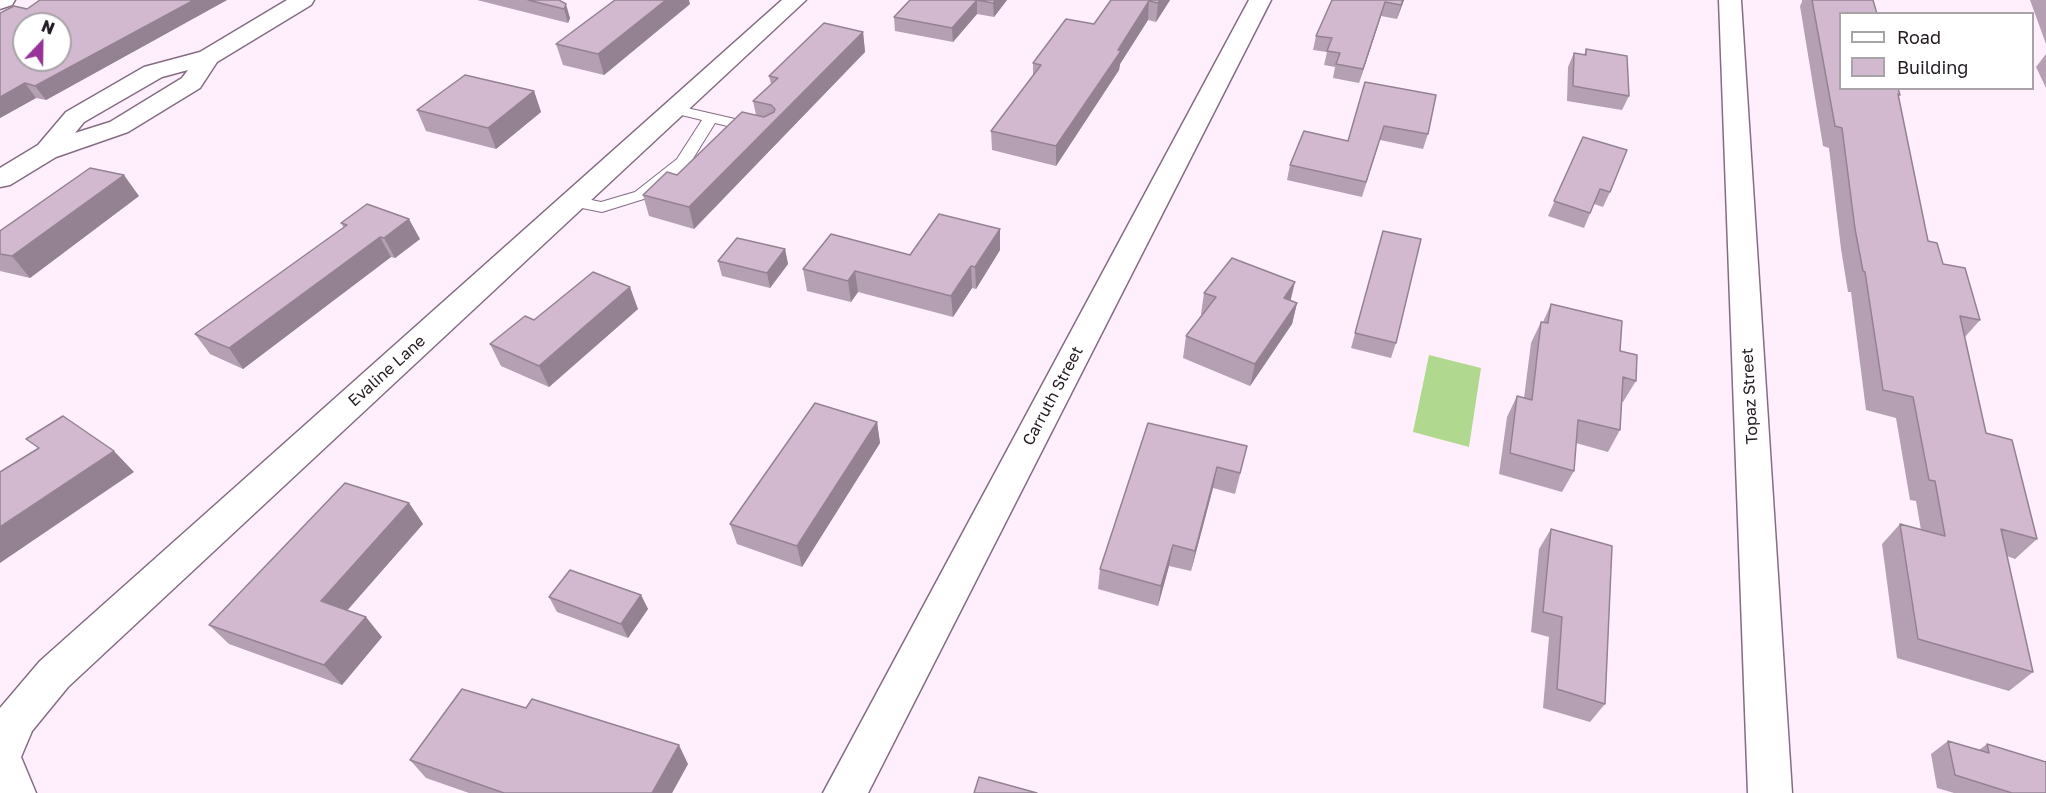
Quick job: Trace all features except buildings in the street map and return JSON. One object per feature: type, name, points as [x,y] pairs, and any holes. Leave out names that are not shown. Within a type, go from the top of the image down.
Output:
[{"type":"street","points":[[0,179],[47,151],[119,127],[191,83],[208,57],[303,0]]},
{"type":"street","name":"Evaline Lane","points":[[0,758],[16,719],[54,674],[795,0]]},
{"type":"street","name":"Carruth Street","points":[[846,793],[1260,0]]},
{"type":"street","name":"Topaz Street","points":[[1730,0],[1770,793]]},
{"type":"street","points":[[0,758],[14,793]]},
{"type":"lane","points":[[674,110],[769,131]]},
{"type":"lane","points":[[573,201],[602,207],[641,195],[683,162],[711,118]]},
{"type":"green space","points":[[1429,355],[1481,368],[1469,447],[1413,432]]}]
